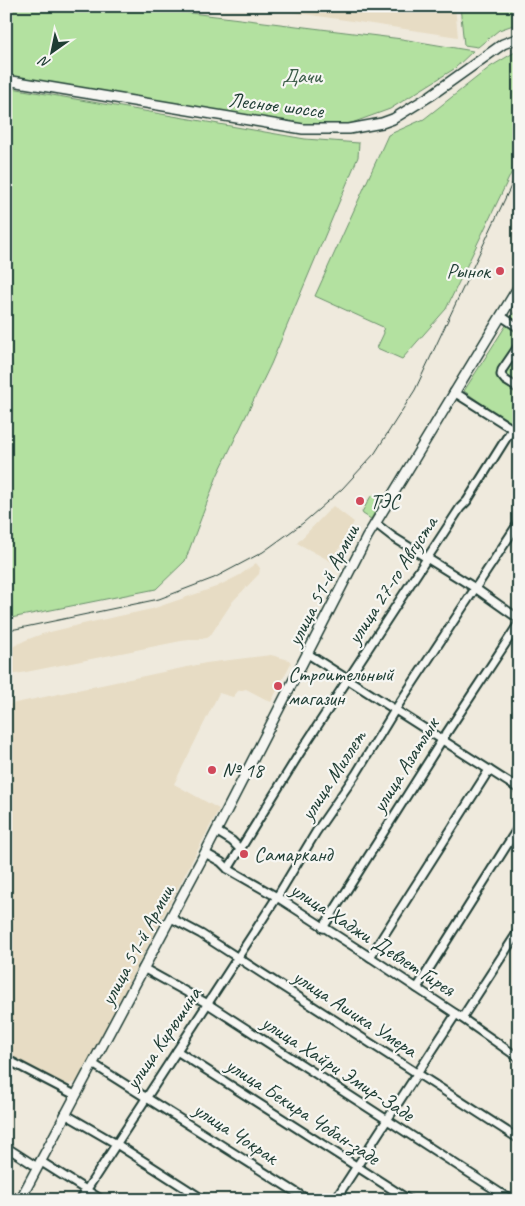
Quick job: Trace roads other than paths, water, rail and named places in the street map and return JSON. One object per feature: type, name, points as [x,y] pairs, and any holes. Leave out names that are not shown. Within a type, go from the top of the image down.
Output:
[{"type":"main road","name":"Лесное шоссе","points":[[6,80],[303,129],[348,129],[382,123],[393,118],[430,96],[503,44],[519,38]]},
{"type":"main road","name":"улица 51-й Армии","points":[[39,1164],[171,918],[375,524],[519,286]]},
{"type":"main road","points":[[20,1200],[39,1164]]},
{"type":"street","points":[[501,316],[519,328]]},
{"type":"street","points":[[519,344],[502,370],[501,375],[519,389]]},
{"type":"street","points":[[454,392],[516,431]]},
{"type":"street","name":"улица 27-го Августа","points":[[228,869],[348,679],[460,508],[468,501],[516,431]]},
{"type":"street","name":"улица Миллет","points":[[277,897],[316,832],[356,774],[395,710],[519,522]]},
{"type":"street","points":[[375,524],[393,538],[475,588],[519,621]]},
{"type":"street","name":"улица Азатлык","points":[[323,928],[519,621]]},
{"type":"street","points":[[308,654],[519,789]]},
{"type":"street","points":[[370,957],[489,770]]},
{"type":"street","points":[[416,988],[519,826]]},
{"type":"street","points":[[216,831],[240,848]]},
{"type":"street","name":"улица Хаджи Девлет Гирея","points":[[205,853],[370,957],[519,1058]]},
{"type":"street","name":"улица Кирюшина","points":[[80,1200],[115,1143],[178,1051],[277,897]]},
{"type":"street","name":"улица Ашика Умера","points":[[171,918],[201,934],[519,1140]]},
{"type":"street","points":[[335,1200],[416,1074],[519,930]]},
{"type":"street","name":"улица Хайри Эмир-Заде","points":[[143,968],[208,1004],[511,1200]]},
{"type":"street","name":"улица Бекира Чобан-заде","points":[[178,1051],[409,1200]]},
{"type":"street","points":[[6,1059],[75,1095]]},
{"type":"street","name":"улица Чокрак","points":[[93,1064],[308,1200]]},
{"type":"street","points":[[65,1114],[115,1143],[204,1200]]},
{"type":"street","points":[[6,1147],[86,1189],[102,1200]]},
{"type":"railway","points":[[6,631],[159,599],[214,578],[263,552],[303,523],[342,489],[375,453],[415,390],[519,169]]},
{"type":"place","name":"Рынок","points":[[500,271]]},
{"type":"place","name":"ТЭС","points":[[360,501]]},
{"type":"place","name":"Строительный магазин","points":[[278,686]]},
{"type":"place","name":"№ 18","points":[[212,770]]},
{"type":"place","name":"Самарканд","points":[[244,854]]},
{"type":"park label","name":"Дачи","points":[[302,76]]}]
